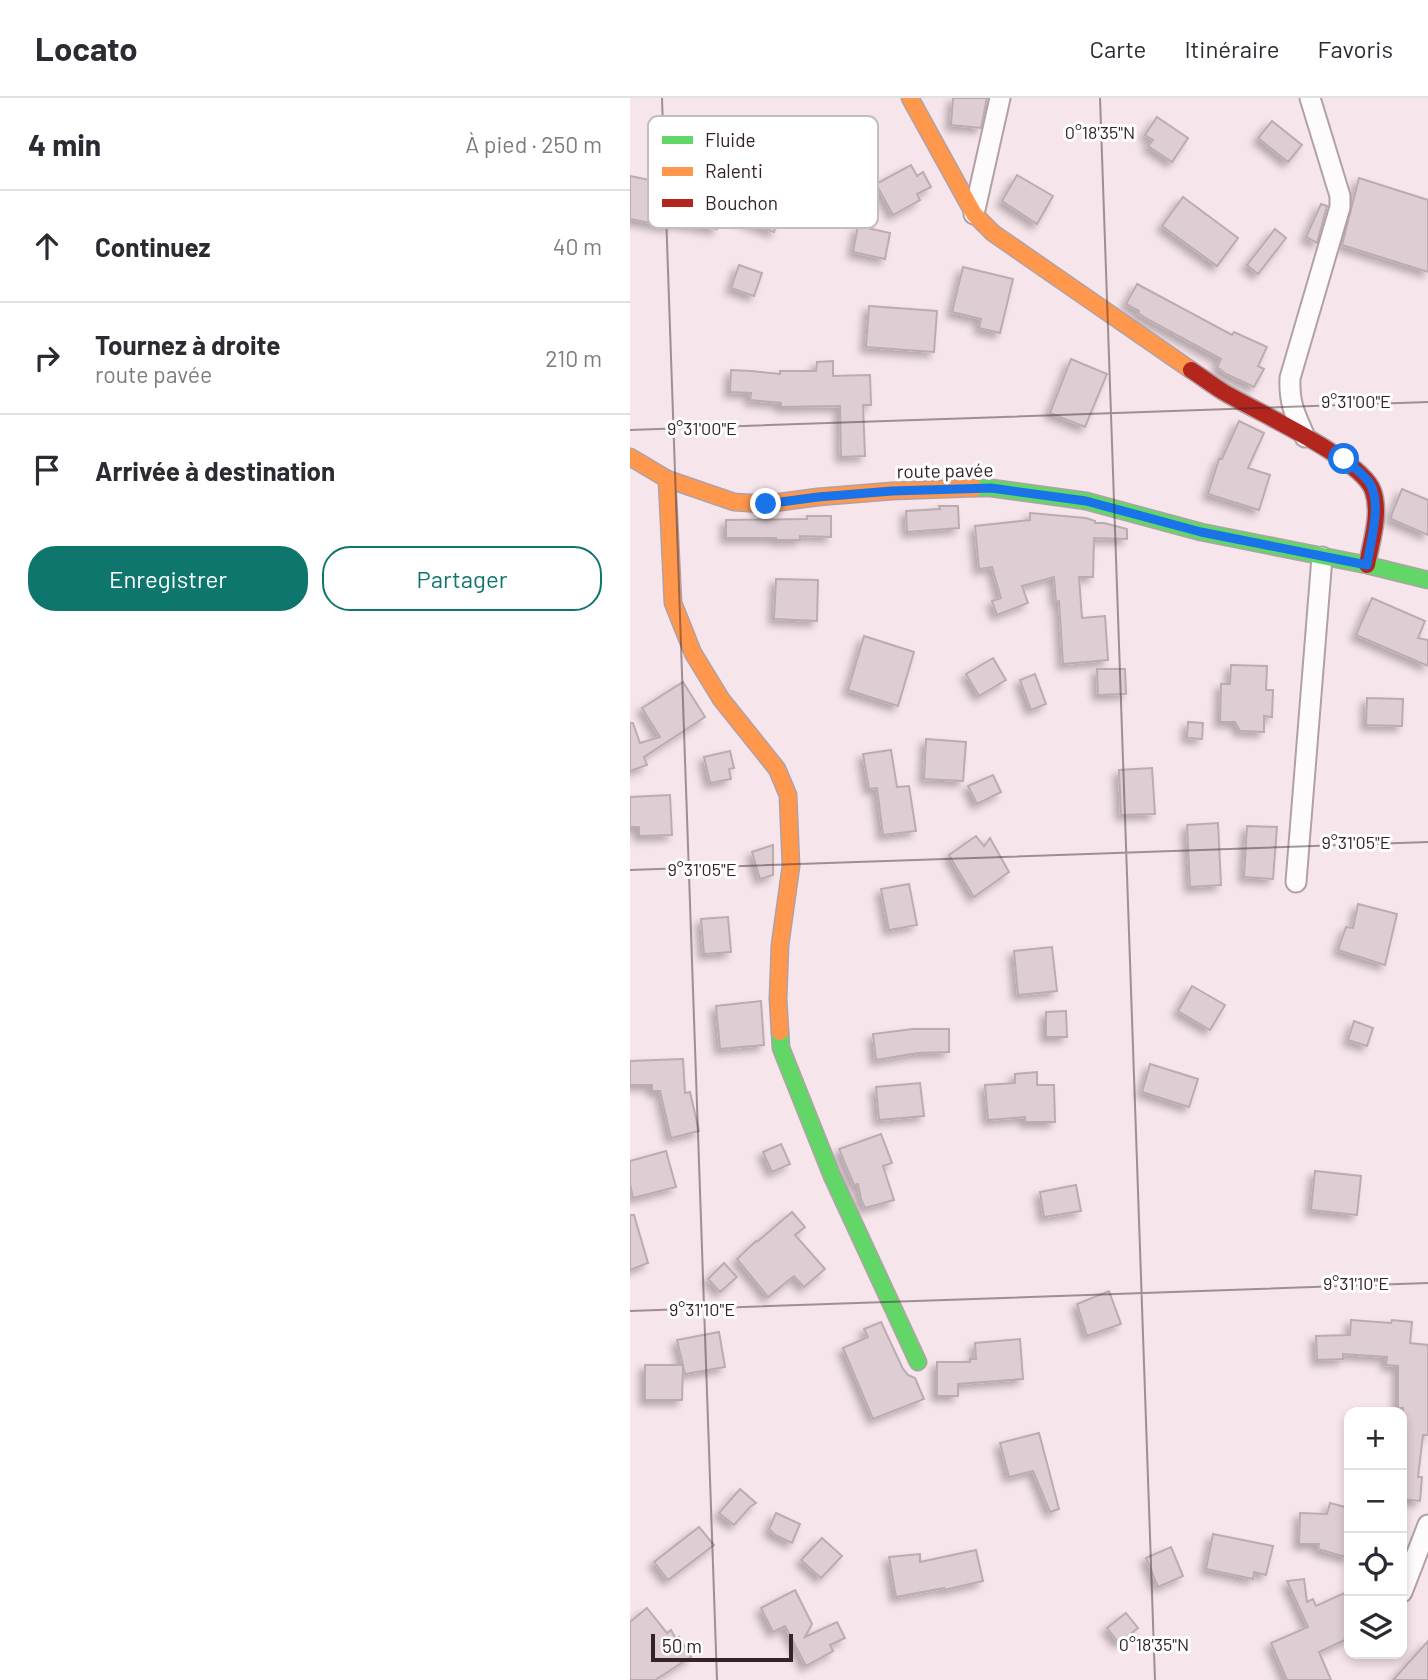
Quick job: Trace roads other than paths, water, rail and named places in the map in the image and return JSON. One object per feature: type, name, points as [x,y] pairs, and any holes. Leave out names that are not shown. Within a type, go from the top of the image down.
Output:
[{"type":"street","points":[[910,98],[974,214],[993,233],[1222,391],[1344,459],[1358,470],[1370,484],[1376,508],[1367,565]]},
{"type":"street","points":[[974,214],[1000,98]]},
{"type":"street","points":[[1305,437],[1289,396],[1290,379],[1340,207],[1340,196],[1310,98]]},
{"type":"street","name":"route pavée","points":[[630,457],[667,478],[734,502],[766,504],[892,491],[991,488],[1086,501],[1201,532],[1428,580]]},
{"type":"street","points":[[667,478],[673,603],[693,653],[720,699],[777,769],[788,795],[791,866],[780,945],[778,999],[781,1048],[832,1176],[918,1362]]},
{"type":"street","points":[[1296,882],[1322,556]]},
{"type":"street","points":[[1407,1579],[1428,1525]]}]
